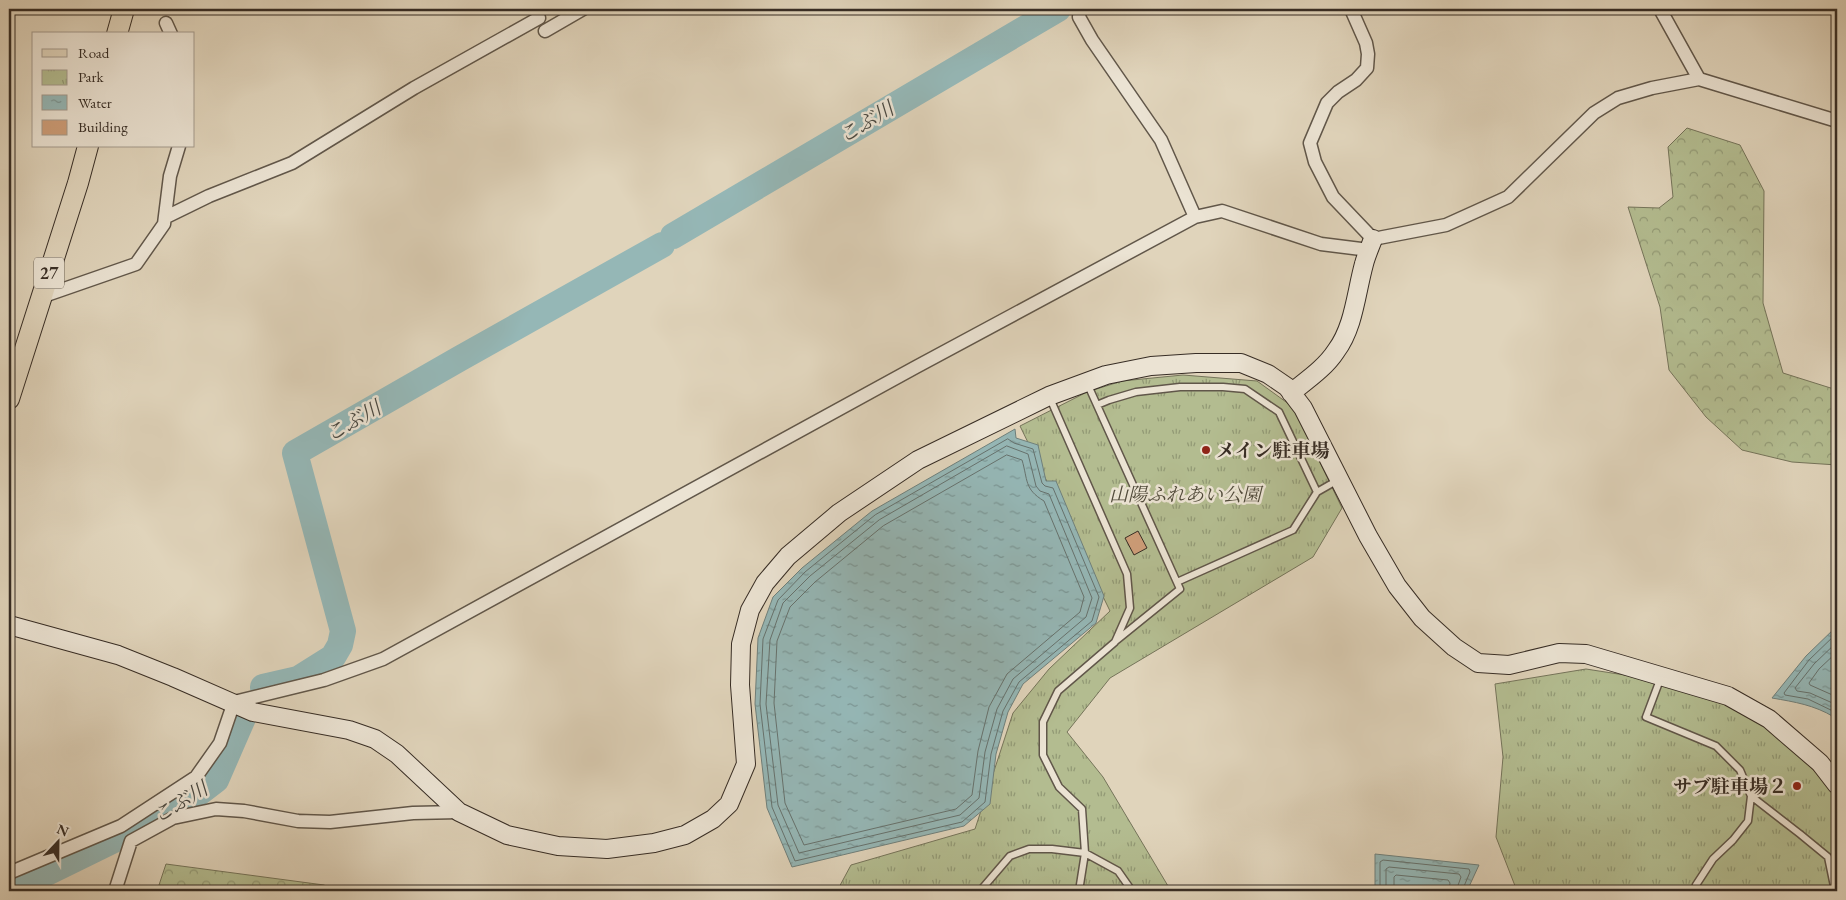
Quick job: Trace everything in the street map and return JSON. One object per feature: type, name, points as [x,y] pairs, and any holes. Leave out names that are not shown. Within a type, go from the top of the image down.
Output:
[{"type":"main road","points":[[118,32],[124,9]]},
{"type":"main road","name":"27","points":[[9,399],[87,148]]},
{"type":"street","points":[[545,31],[582,9]]},
{"type":"street","points":[[1080,9],[1078,17],[1092,40],[1161,140],[1195,218]]},
{"type":"street","points":[[1351,9],[1366,43],[1368,54],[1367,68],[1356,80],[1338,92],[1327,103],[1310,143],[1315,162],[1333,197],[1371,244]]},
{"type":"street","points":[[1660,9],[1699,79]]},
{"type":"street","points":[[166,217],[209,196],[292,163],[414,88],[539,18]]},
{"type":"street","points":[[234,702],[324,680],[383,659],[916,367],[1195,218],[1222,211],[1321,244],[1371,244],[1446,224],[1508,197],[1594,113],[1618,98],[1652,88],[1699,79],[1837,121]]},
{"type":"street","points":[[41,297],[136,264],[164,224],[170,176],[178,148]]},
{"type":"street","points":[[1291,393],[1330,359],[1345,336],[1371,244]]},
{"type":"street","points":[[9,625],[118,655],[234,702],[253,712],[349,730],[375,739],[397,754],[459,812],[507,836],[558,846],[607,849],[654,843],[685,835],[713,819],[730,804],[746,764],[740,685],[741,644],[750,610],[765,583],[788,556],[839,513],[918,460],[1049,396],[1086,382],[1106,375],[1151,366],[1241,363],[1268,374],[1287,387],[1303,408],[1368,536],[1402,592],[1422,618],[1454,647],[1478,663],[1509,665],[1559,653],[1586,654],[1728,696],[1769,718],[1820,763],[1837,785]]},
{"type":"street","points":[[9,873],[121,826],[196,778],[220,743],[234,702]]},
{"type":"street","points":[[115,891],[131,841],[173,818],[216,808],[298,821],[330,822],[413,813],[459,812]]},
{"type":"street","points":[[121,826],[131,841]]},
{"type":"lane","points":[[1079,891],[1085,853],[1082,809],[1059,787],[1043,755],[1044,722],[1058,691],[1114,642],[1180,590],[1086,382]]},
{"type":"lane","points":[[1096,405],[1136,392],[1180,387],[1245,389],[1279,412],[1317,492]]},
{"type":"lane","points":[[1049,396],[1127,574],[1130,608],[1114,642]]},
{"type":"lane","points":[[1177,582],[1293,530],[1317,492],[1339,479]]},
{"type":"lane","points":[[1661,676],[1646,716],[1716,746],[1740,770],[1751,796],[1828,857],[1835,891]]},
{"type":"lane","points":[[1694,891],[1713,859],[1733,840],[1748,821],[1751,796]]},
{"type":"lane","points":[[980,891],[1010,856],[1029,849],[1052,849],[1085,853],[1118,871],[1132,891]]},
{"type":"green space","points":[[1687,128],[1740,145],[1764,191],[1763,303],[1783,373],[1837,390],[1837,465],[1792,462],[1742,450],[1706,417],[1669,370],[1660,307],[1628,207],[1659,208],[1673,197],[1668,147]]},
{"type":"green space","name":"山陽ふれあい公園","points":[[1183,375],[1257,381],[1293,407],[1342,508],[1313,557],[1110,678],[1067,732],[1103,777],[1171,891],[837,891],[851,865],[975,829],[1013,713],[1049,669],[1110,611],[1020,426],[1087,392],[1122,381]]},
{"type":"green space","points":[[1586,669],[1644,678],[1715,698],[1762,725],[1797,753],[1827,784],[1837,801],[1837,891],[1517,891],[1496,837],[1503,757],[1495,684]]},
{"type":"green space","points":[[166,864],[324,885],[336,891],[157,891]]},
{"type":"water","points":[[1015,429],[1016,438],[1038,445],[1046,481],[1056,481],[1104,596],[1096,623],[1023,684],[1008,712],[996,754],[990,804],[964,826],[792,867],[767,808],[755,704],[758,638],[773,597],[802,568],[872,511]]},
{"type":"water","points":[[1837,626],[1837,733],[1834,717],[1827,713],[1804,704],[1772,698],[1806,656]]},
{"type":"water","points":[[1375,854],[1479,865],[1467,891],[1375,891]]},
{"type":"building","points":[[1138,531],[1147,548],[1134,555],[1125,538]]},
{"type":"waterway","name":"こぶ川","points":[[673,236],[1058,9]]},
{"type":"waterway","name":"こぶ川","points":[[263,687],[298,679],[333,657],[340,645],[343,631],[295,453],[662,245]]},
{"type":"waterway","name":"こぶ川","points":[[137,828],[199,793],[216,780],[243,718]]},
{"type":"waterway","name":"こぶ川","points":[[10,891],[122,836]]},
{"type":"place","name":"メイン駐車場","points":[[1206,450]]},
{"type":"place","name":"サブ駐車場２","points":[[1797,786]]}]
